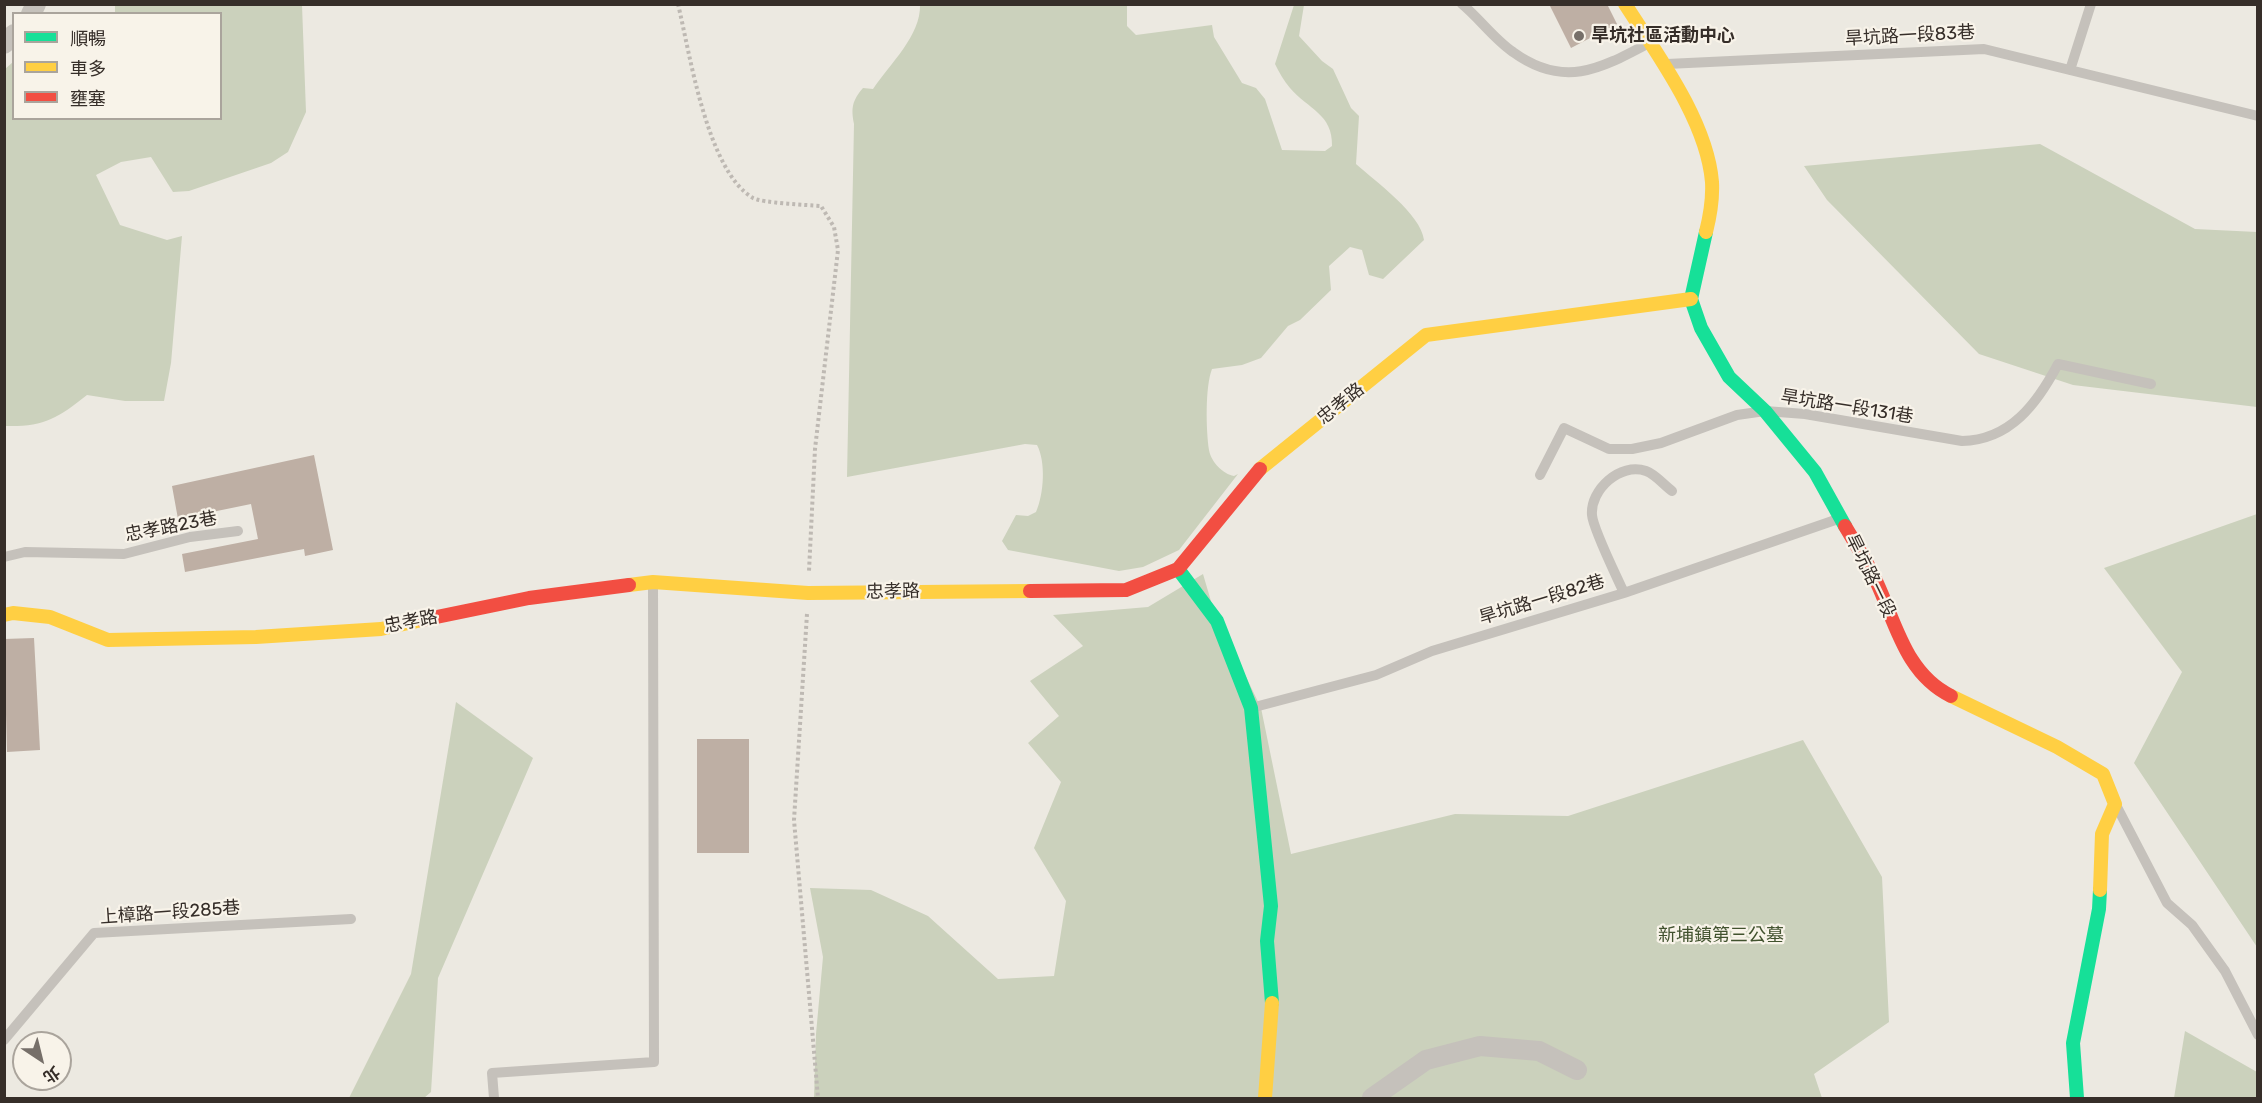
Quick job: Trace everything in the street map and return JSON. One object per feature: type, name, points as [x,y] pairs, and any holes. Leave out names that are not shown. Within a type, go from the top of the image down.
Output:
[{"type":"street","points":[[1625,4],[1664,64],[1698,128],[1712,180],[1712,207],[1691,299]]},
{"type":"street","name":"忠孝路","points":[[4,615],[13,613],[50,617],[108,640],[255,637],[381,629],[529,598],[653,582],[808,593],[1126,590],[1178,569],[1260,469],[1426,335],[1691,299]]},
{"type":"street","name":"旱坑路一段","points":[[1691,299],[1701,327],[1729,377],[1765,411],[1815,472],[1876,581],[1905,652],[1935,688],[2057,747],[2103,774],[2115,804]]},
{"type":"street","points":[[1178,569],[1217,621],[1251,708],[1271,906],[1267,941],[1272,999],[1265,1098]]},
{"type":"street","points":[[2077,1098],[2073,1043],[2099,909],[2102,834],[2115,804]]},
{"type":"street","points":[[1372,1098],[1426,1060],[1480,1046],[1539,1051],[1577,1070]]},
{"type":"lane","points":[[1462,4],[1512,52],[1536,66],[1570,74],[1605,67],[1650,43]]},
{"type":"lane","points":[[2070,70],[2091,4]]},
{"type":"lane","name":"旱坑路一段83巷","points":[[1664,64],[1984,49],[2258,116]]},
{"type":"lane","name":"旱坑路一段131巷","points":[[1540,475],[1564,428],[1609,449],[1632,449],[1661,443],[1737,415],[1765,411],[1805,414],[1962,441],[1977,441],[1998,435],[2021,417],[2048,382],[2058,364],[2151,384]]},
{"type":"lane","points":[[1624,593],[1592,516],[1594,497],[1604,483],[1627,470],[1646,471],[1672,490]]},
{"type":"lane","name":"旱坑路一段82巷","points":[[1251,708],[1376,675],[1432,651],[1624,593],[1841,518]]},
{"type":"lane","name":"忠孝路23巷","points":[[4,557],[25,552],[124,554],[190,537],[238,531]]},
{"type":"lane","points":[[494,1098],[492,1073],[654,1062],[653,582]]},
{"type":"lane","points":[[2115,804],[2167,903],[2192,925],[2225,971],[2258,1035]]},
{"type":"lane","name":"上樟路一段285巷","points":[[4,1040],[94,933],[351,919]]},
{"type":"path","points":[[678,4],[708,130],[731,177],[754,199],[821,206],[834,227],[838,250],[815,449],[794,820],[818,1098]]},
{"type":"green space","points":[[115,5],[302,5],[306,112],[288,152],[271,163],[189,191],[173,192],[151,157],[121,162],[96,175],[120,225],[167,240],[182,236],[171,363],[164,401],[125,401],[87,395],[49,420],[30,425],[5,426],[5,69],[12,63],[12,120],[222,120],[222,12],[115,12]]},
{"type":"green space","points":[[920,5],[1127,5],[1127,26],[1136,35],[1212,25],[1214,37],[1242,83],[1256,88],[1265,99],[1282,150],[1325,151],[1332,146],[1331,135],[1324,119],[1290,88],[1275,64],[1294,5],[1304,5],[1299,36],[1322,61],[1333,69],[1351,108],[1359,116],[1356,164],[1406,209],[1421,230],[1424,240],[1383,279],[1369,275],[1362,250],[1350,247],[1329,266],[1331,290],[1300,320],[1288,326],[1261,358],[1242,365],[1212,369],[1208,386],[1207,409],[1209,450],[1212,459],[1222,470],[1234,476],[1238,474],[1179,550],[1143,567],[1119,571],[1008,550],[1002,541],[1016,515],[1028,516],[1036,512],[1039,505],[1043,469],[1037,445],[1025,444],[847,477],[853,105],[863,88],[873,89],[903,49],[915,27]]},
{"type":"green space","points":[[2040,144],[2195,229],[2257,232],[2257,407],[2073,385],[1979,354],[1827,200],[1804,166]]},
{"type":"green space","points":[[2258,514],[2257,947],[2134,763],[2182,672],[2104,568]]},
{"type":"green space","name":"新埔鎮第三公墓","points":[[1203,574],[1213,608],[1261,708],[1291,854],[1455,814],[1568,816],[1803,740],[1882,877],[1889,1022],[1814,1074],[1822,1098],[814,1098],[816,1034],[823,957],[810,888],[871,890],[928,916],[998,979],[1054,976],[1066,901],[1034,848],[1061,782],[1028,743],[1059,716],[1030,681],[1083,646],[1053,615],[1148,607]]},
{"type":"green space","points":[[456,702],[533,758],[438,978],[431,1092],[424,1098],[349,1098],[411,974]]},
{"type":"green space","points":[[2185,1031],[2257,1072],[2257,1098],[2174,1098]]},
{"type":"building","name":"旱坑社區活動中心","points":[[1549,4],[1607,4],[1617,24],[1571,48]]},
{"type":"building","points":[[314,455],[333,550],[305,556],[304,549],[185,572],[182,554],[258,539],[251,504],[178,519],[172,486]]},
{"type":"building","points":[[34,638],[40,750],[7,752],[4,639]]},
{"type":"building","points":[[697,739],[749,739],[749,853],[697,853]]},
{"type":"traffic: fast","points":[[1706,232],[1691,299],[1701,328],[1729,377],[1765,411],[1815,472],[1845,526]]},
{"type":"traffic: fast","points":[[1178,569],[1217,621],[1251,708],[1271,906],[1267,941],[1272,1003]]},
{"type":"traffic: fast","points":[[2077,1098],[2073,1043],[2099,909],[2100,890]]},
{"type":"traffic: slow","points":[[1625,4],[1679,89],[1701,135],[1712,182],[1711,208],[1706,232]]},
{"type":"traffic: slow","points":[[1260,469],[1426,335],[1691,299]]},
{"type":"traffic: slow","points":[[629,585],[653,582],[808,593],[1030,591]]},
{"type":"traffic: slow","points":[[4,615],[13,613],[50,617],[108,640],[256,637],[381,629],[422,620]]},
{"type":"traffic: slow","points":[[1951,696],[2057,747],[2103,774],[2115,804],[2102,834],[2100,890]]},
{"type":"traffic: slow","points":[[1265,1098],[1272,1003]]},
{"type":"traffic: jam","points":[[1030,591],[1126,590],[1178,569],[1260,469]]},
{"type":"traffic: jam","points":[[1845,526],[1866,561],[1904,647],[1923,675],[1936,687],[1951,696]]},
{"type":"traffic: jam","points":[[422,620],[529,598],[629,585]]},
{"type":"place","name":"旱坑社區活動中心","points":[[1579,36]]}]
